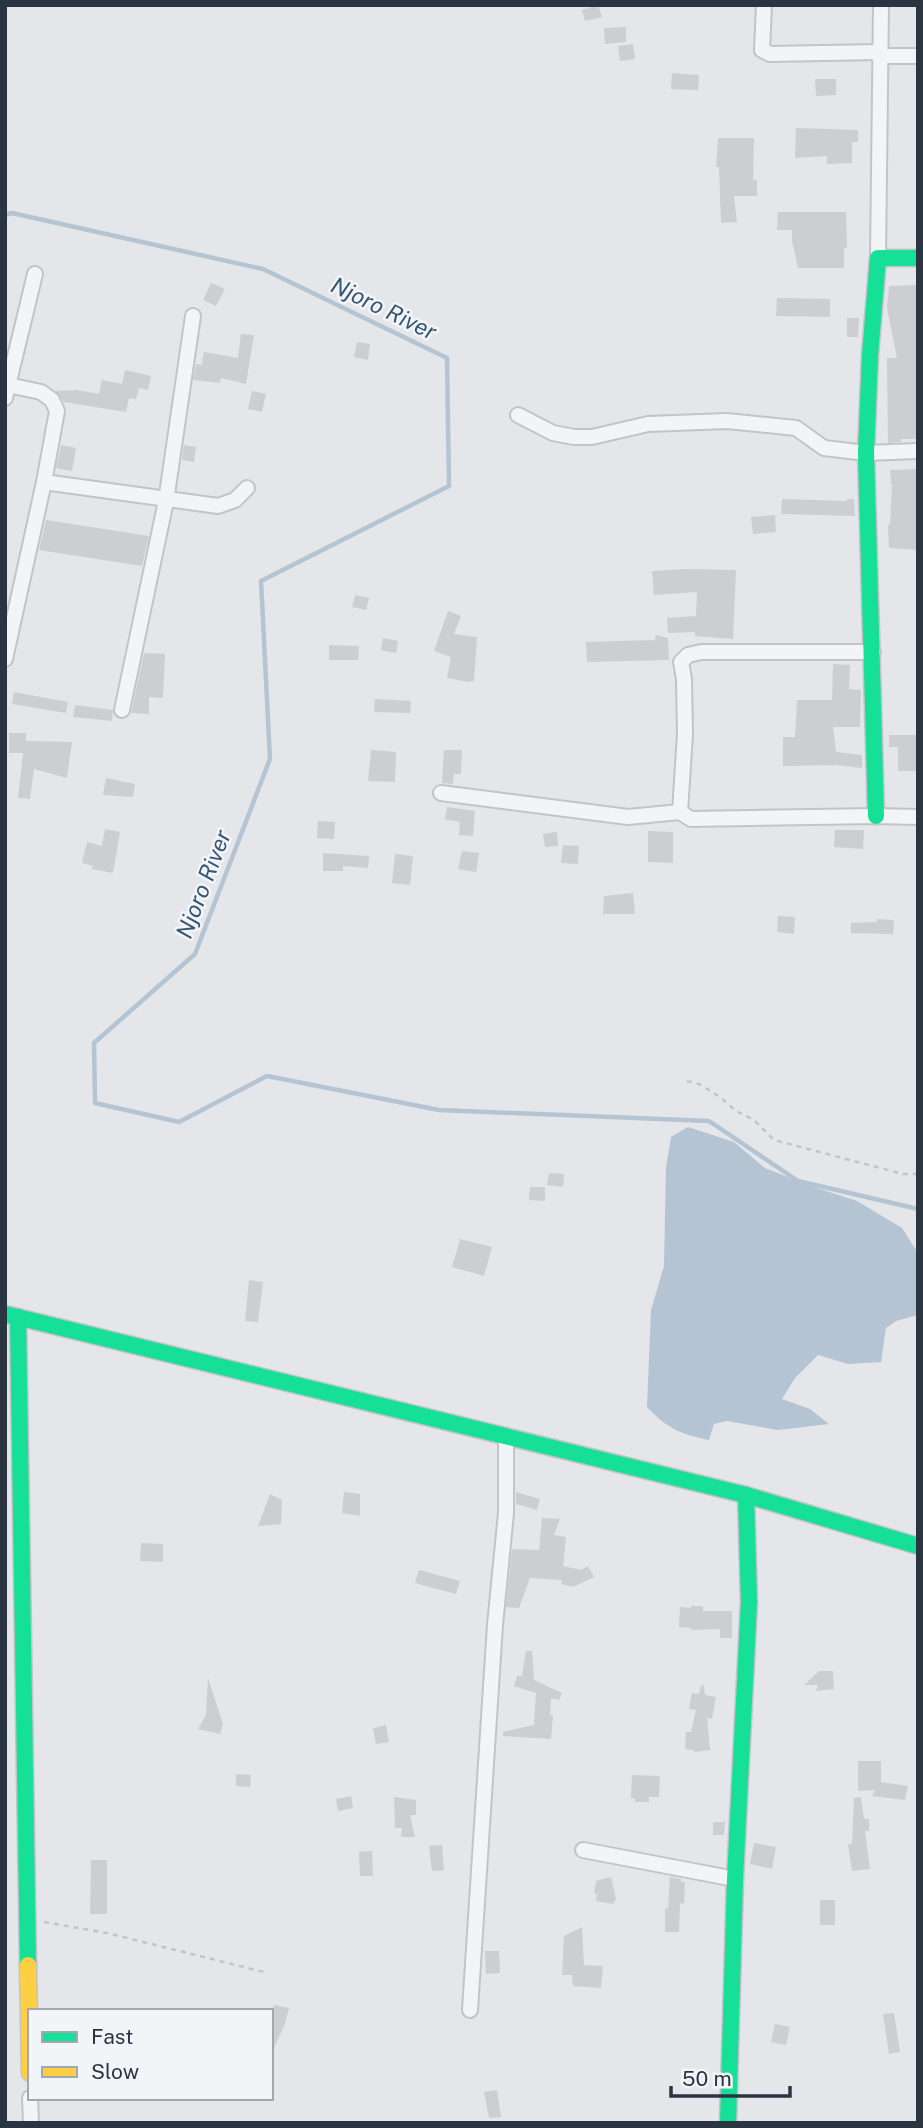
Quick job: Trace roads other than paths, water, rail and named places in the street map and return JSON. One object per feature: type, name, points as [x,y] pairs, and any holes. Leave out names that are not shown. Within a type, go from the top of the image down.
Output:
[{"type":"street","points":[[764,5],[762,50],[771,54],[918,56]]},
{"type":"street","points":[[876,816],[866,453],[878,258],[881,5]]},
{"type":"street","points":[[878,258],[918,258]]},
{"type":"street","points":[[5,659],[56,418],[55,405],[41,392],[7,392],[35,274]]},
{"type":"street","points":[[122,709],[166,501],[193,316]]},
{"type":"street","points":[[518,415],[553,433],[574,437],[593,437],[648,424],[672,422],[760,423],[796,428],[824,448],[866,453],[918,451]]},
{"type":"street","points":[[44,482],[166,501],[218,506],[235,500],[247,488]]},
{"type":"street","points":[[680,812],[685,734],[684,678],[681,662],[684,658],[701,652],[873,652]]},
{"type":"street","points":[[441,793],[628,817],[680,812],[691,819],[918,817]]},
{"type":"street","points":[[29,2009],[12,1315],[746,1494],[918,1546]]},
{"type":"street","points":[[470,2010],[493,1651],[506,1513],[506,1436]]},
{"type":"street","points":[[728,2123],[735,1879],[749,1602],[746,1494]]},
{"type":"street","points":[[583,1850],[735,1879]]},
{"type":"street","points":[[30,2100],[31,2123]]},
{"type":"water","points":[[688,1127],[734,1142],[765,1168],[857,1201],[902,1228],[918,1253],[918,1315],[896,1321],[886,1328],[881,1362],[848,1364],[818,1355],[795,1378],[782,1399],[810,1409],[829,1424],[778,1430],[727,1421],[714,1424],[709,1440],[675,1430],[647,1407],[651,1310],[664,1266],[666,1167],[671,1137]]},
{"type":"waterway","name":"Njoro River","points":[[5,215],[12,213],[263,269],[447,358],[449,486],[261,581],[270,759],[195,954],[94,1043],[95,1103],[179,1122],[267,1076],[439,1110],[709,1121],[798,1181],[918,1209]]}]
